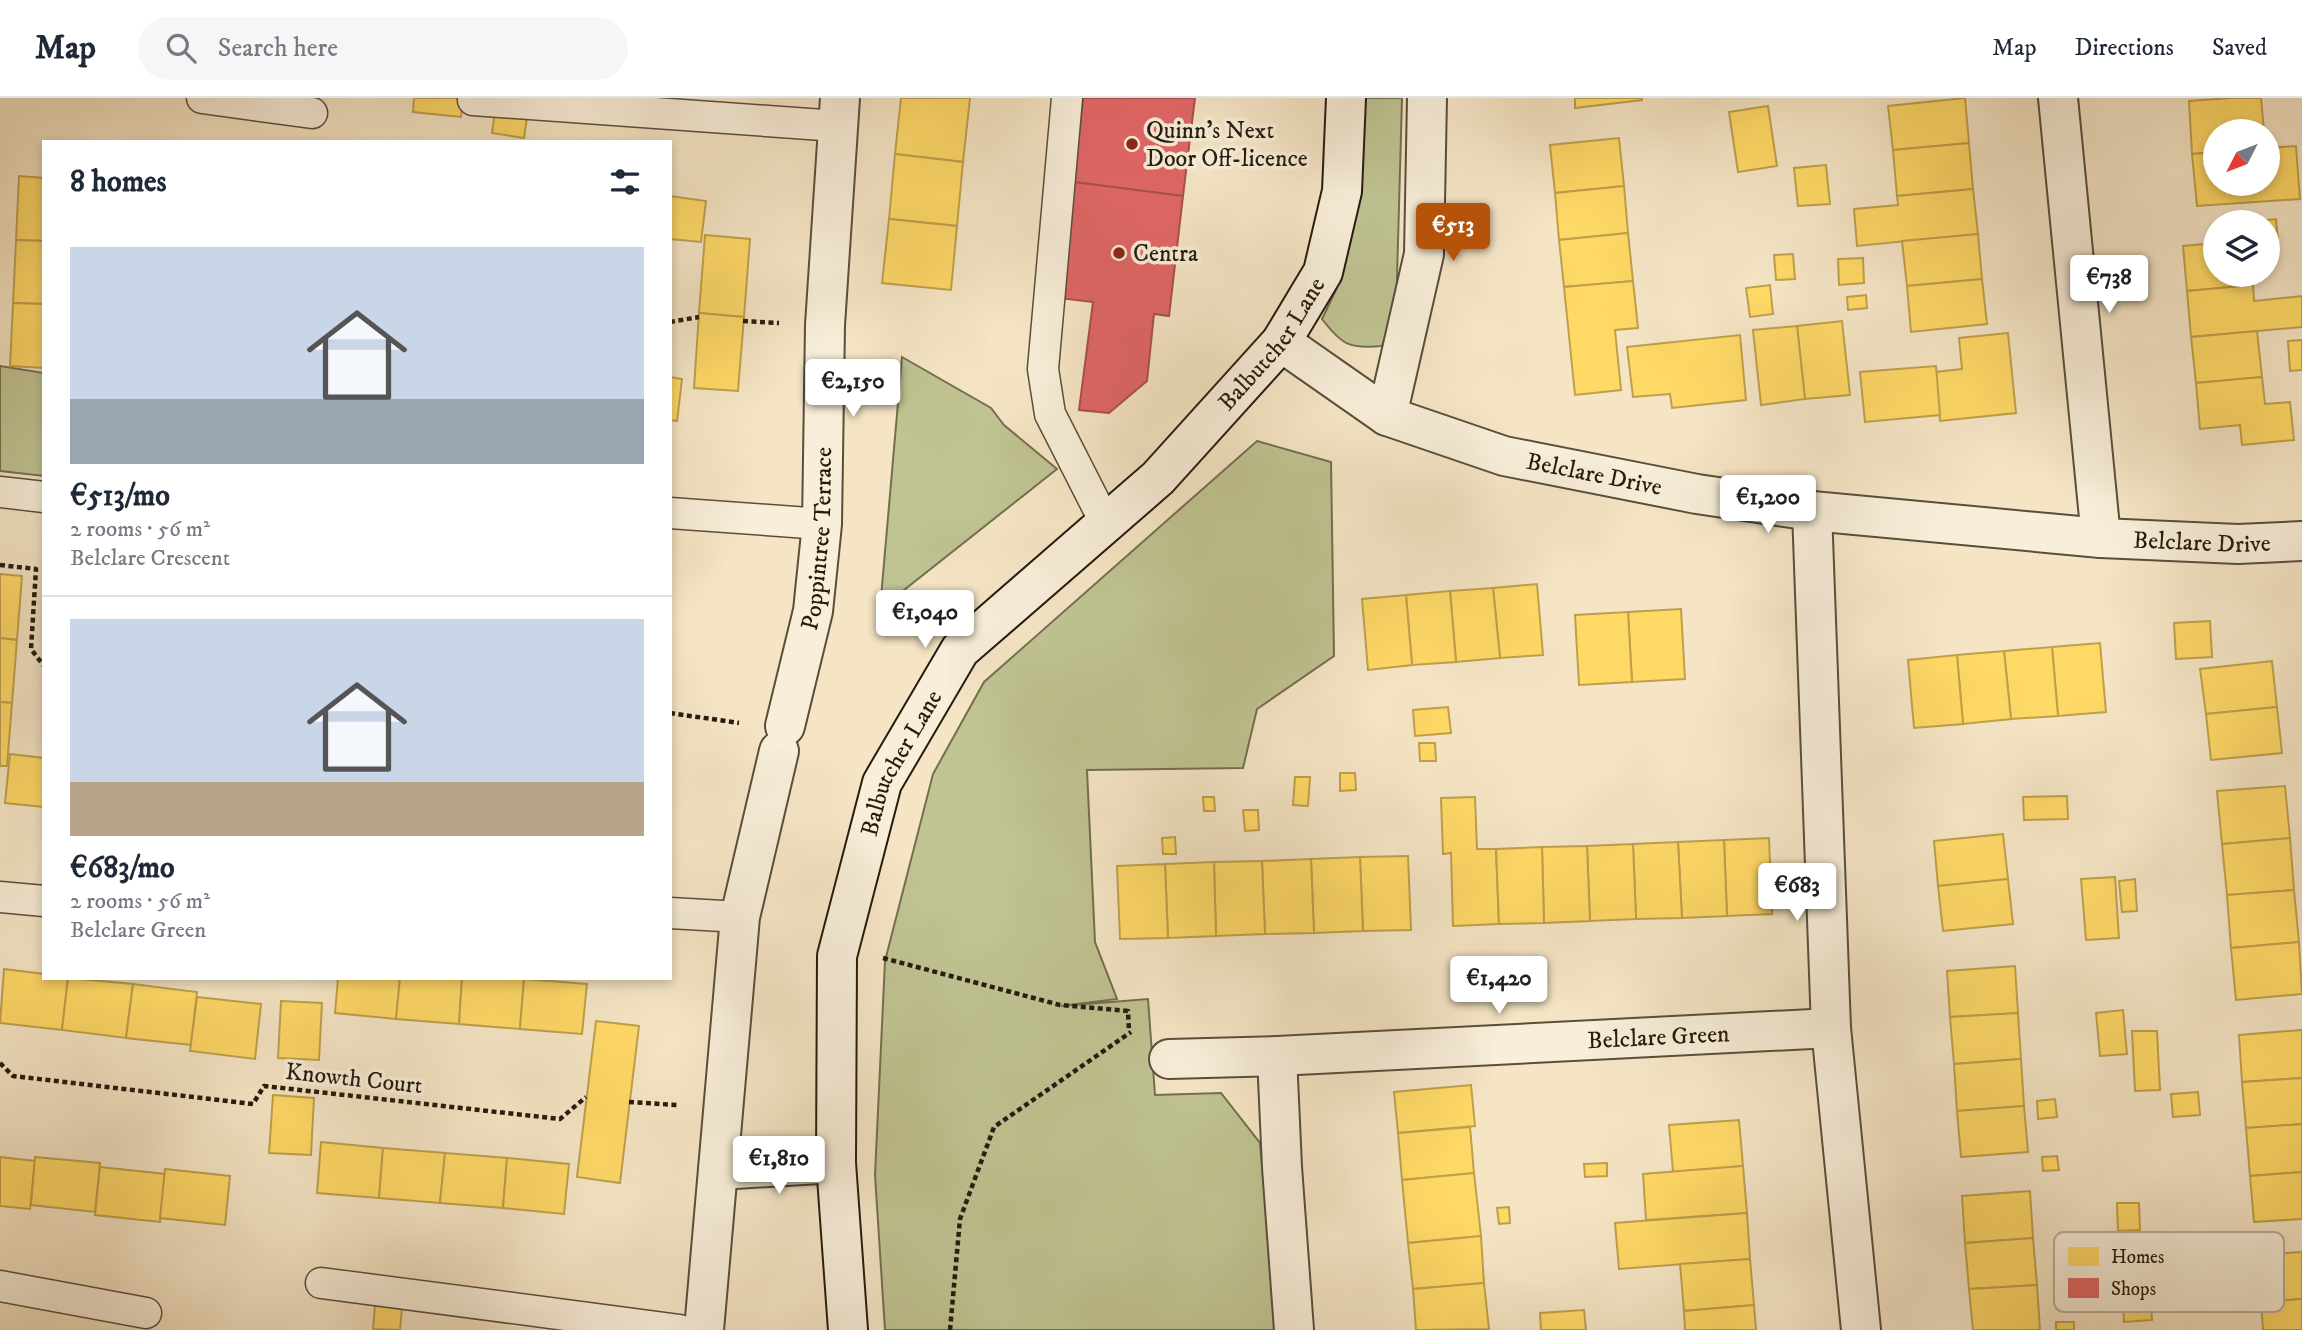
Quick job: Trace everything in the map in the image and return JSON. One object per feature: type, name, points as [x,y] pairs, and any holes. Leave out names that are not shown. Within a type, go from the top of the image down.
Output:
[{"type":"street","name":"Balbutcher Lane","points":[[848,1330],[836,1163],[837,956],[882,783],[960,650],[1158,478],[1281,342],[1322,272],[1342,191],[1346,98]]},
{"type":"street","points":[[1387,416],[1424,254],[1427,98]]},
{"type":"street","name":"Belclare Drive","points":[[2058,98],[2101,538]]},
{"type":"street","name":"Poppintree Terrace","points":[[704,1330],[740,917],[771,734],[813,611],[822,524],[825,325],[839,112]]},
{"type":"street","name":"Belclare Drive","points":[[1281,342],[1387,416],[1504,456],[1697,494],[1812,511],[2101,538],[2238,544],[2302,541]]},
{"type":"street","points":[[1812,511],[1831,1028],[1861,1330]]},
{"type":"street","name":"Belclare Green","points":[[1169,1059],[1831,1028]]},
{"type":"street","points":[[1277,1056],[1294,1330]]},
{"type":"street","points":[[718,1170],[836,1163]]},
{"type":"lane","points":[[202,98],[312,113]]},
{"type":"lane","points":[[1067,98],[1043,369],[1050,414],[1106,524]]},
{"type":"lane","points":[[473,100],[839,112]]},
{"type":"lane","points":[[0,492],[42,497]]},
{"type":"lane","points":[[672,513],[822,524]]},
{"type":"lane","points":[[0,897],[42,901]]},
{"type":"lane","points":[[672,913],[740,917]]},
{"type":"lane","points":[[321,1283],[680,1330]]},
{"type":"lane","points":[[0,1286],[146,1313]]},
{"type":"path","points":[[672,322],[699,317]]},
{"type":"path","points":[[0,565],[36,569],[31,649],[42,663]]},
{"type":"path","points":[[672,713],[771,734]]},
{"type":"path","points":[[882,957],[1060,1004],[1128,1011],[1129,1031]]},
{"type":"path","points":[[1129,1031],[1169,1059]]},
{"type":"path","points":[[950,1330],[960,1219],[995,1127],[1129,1031]]},
{"type":"path","name":"Knowth Court","points":[[0,1063],[13,1076],[253,1104],[264,1086],[560,1119],[586,1097]]},
{"type":"green space","points":[[1355,98],[1402,98],[1396,314],[1382,346],[1362,347],[1347,343],[1335,335],[1322,319],[1336,290],[1342,265]]},
{"type":"green space","points":[[902,357],[991,408],[1004,425],[1057,469],[880,609]]},
{"type":"green space","points":[[0,366],[42,373],[42,476],[0,471]]},
{"type":"green space","points":[[1257,441],[1331,462],[1334,656],[1257,709],[1243,768],[1087,770],[1095,942],[1117,999],[1061,1006],[1148,999],[1155,1095],[1221,1093],[1260,1143],[1277,1330],[885,1330],[875,1175],[885,961],[933,774],[984,682]]},
{"type":"building: Homes","points":[[414,98],[463,98],[461,117],[413,112]]},
{"type":"building: Homes","points":[[901,98],[970,98],[963,162],[895,154]]},
{"type":"building: Homes","points":[[1575,98],[1642,98],[1642,100],[1575,108]]},
{"type":"building: Homes","points":[[1965,98],[1969,143],[1893,150],[1888,106]]},
{"type":"building: Homes","points":[[2261,98],[2263,119],[2203,119],[2203,153],[2192,154],[2189,101]]},
{"type":"building: Homes","points":[[496,105],[528,110],[524,138],[492,133]]},
{"type":"building: Homes","points":[[1768,106],[1777,166],[1738,172],[1729,112]]},
{"type":"building: Homes","points":[[1619,138],[1624,186],[1555,193],[1550,145]]},
{"type":"building: Homes","points":[[1969,143],[1973,189],[1897,196],[1893,150]]},
{"type":"building: Homes","points":[[2296,146],[2300,199],[2197,206],[2192,154],[2203,153],[2203,196],[2280,196],[2280,147]]},
{"type":"building: Homes","points":[[895,154],[963,162],[957,226],[889,219]]},
{"type":"building: Homes","points":[[1826,165],[1830,204],[1798,206],[1794,168]]},
{"type":"building: Homes","points":[[19,176],[42,178],[42,241],[16,240]]},
{"type":"building: Homes","points":[[1624,186],[1628,233],[1559,240],[1555,193]]},
{"type":"building: Homes","points":[[1973,189],[1978,234],[1857,246],[1854,209],[1898,205],[1897,196]]},
{"type":"building: Homes","points":[[672,196],[706,201],[701,242],[672,239]]},
{"type":"building: Homes","points":[[889,219],[957,226],[951,290],[882,283]]},
{"type":"building: Homes","points":[[1628,233],[1633,281],[1564,287],[1559,240]]},
{"type":"building: Homes","points":[[1978,234],[1982,279],[1907,286],[1902,241]]},
{"type":"building: Homes","points":[[705,235],[750,239],[744,317],[699,313]]},
{"type":"building: Homes","points":[[16,240],[42,241],[42,304],[13,303]]},
{"type":"building: Homes","points":[[2203,244],[2203,287],[2231,287],[2187,291],[2183,246]]},
{"type":"building: Homes","points":[[1793,254],[1795,279],[1776,280],[1774,255]]},
{"type":"building: Homes","points":[[1863,258],[1864,283],[1839,285],[1838,259]]},
{"type":"building: Homes","points":[[1982,279],[1987,324],[1911,332],[1907,286]]},
{"type":"building: Homes","points":[[1633,281],[1638,328],[1615,330],[1621,390],[1575,395],[1564,287]]},
{"type":"building: Homes","points":[[1770,285],[1773,314],[1750,317],[1746,288]]},
{"type":"building: Homes","points":[[2253,287],[2254,301],[2302,296],[2302,327],[2191,337],[2187,291]]},
{"type":"building: Homes","points":[[1866,295],[1867,308],[1848,310],[1847,297]]},
{"type":"building: Homes","points":[[13,303],[42,304],[42,368],[10,366]]},
{"type":"building: Homes","points":[[699,313],[744,317],[738,391],[694,388]]},
{"type":"building: Homes","points":[[1842,321],[1850,395],[1805,399],[1797,326]]},
{"type":"building: Homes","points":[[1797,326],[1805,399],[1761,405],[1753,330]]},
{"type":"building: Homes","points":[[2257,331],[2262,377],[2196,383],[2191,337]]},
{"type":"building: Homes","points":[[2008,333],[2016,413],[1940,421],[1935,372],[1962,369],[1959,338]]},
{"type":"building: Homes","points":[[1740,335],[1746,400],[1672,408],[1670,394],[1633,397],[1627,347]]},
{"type":"building: Homes","points":[[2302,340],[2302,370],[2290,371],[2288,341]]},
{"type":"building: Homes","points":[[1936,366],[1940,415],[1865,422],[1860,372]]},
{"type":"building: Homes","points":[[672,377],[682,379],[677,421],[672,420]]},
{"type":"building: Homes","points":[[2262,377],[2265,404],[2290,402],[2294,440],[2242,445],[2240,425],[2200,429],[2196,383]]},
{"type":"building: Homes","points":[[0,574],[22,576],[17,640],[0,638]]},
{"type":"building: Homes","points":[[1537,584],[1543,655],[1500,658],[1493,588]]},
{"type":"building: Homes","points":[[1493,588],[1500,658],[1456,662],[1450,591]]},
{"type":"building: Homes","points":[[1450,591],[1456,662],[1412,665],[1406,595]]},
{"type":"building: Homes","points":[[1406,595],[1412,665],[1368,670],[1362,599]]},
{"type":"building: Homes","points":[[1681,609],[1685,679],[1632,682],[1628,612]]},
{"type":"building: Homes","points":[[1628,612],[1632,682],[1579,685],[1575,615]]},
{"type":"building: Homes","points":[[2210,621],[2212,657],[2176,659],[2174,623]]},
{"type":"building: Homes","points":[[0,638],[17,640],[12,703],[0,702]]},
{"type":"building: Homes","points":[[2100,643],[2106,712],[2058,716],[2052,647]]},
{"type":"building: Homes","points":[[2052,647],[2058,716],[2011,719],[2004,651]]},
{"type":"building: Homes","points":[[2004,651],[2011,719],[1963,724],[1957,655]]},
{"type":"building: Homes","points":[[1957,655],[1963,724],[1914,728],[1908,660]]},
{"type":"building: Homes","points":[[2272,661],[2277,707],[2206,714],[2200,669]]},
{"type":"building: Homes","points":[[0,702],[12,703],[7,766],[0,766]]},
{"type":"building: Homes","points":[[1448,707],[1451,733],[1415,736],[1413,710]]},
{"type":"building: Homes","points":[[2277,707],[2282,753],[2211,760],[2206,714]]},
{"type":"building: Homes","points":[[1419,743],[1435,743],[1436,761],[1420,761]]},
{"type":"building: Homes","points":[[10,754],[42,758],[42,807],[5,803]]},
{"type":"building: Homes","points":[[1340,773],[1355,773],[1356,790],[1340,791]]},
{"type":"building: Homes","points":[[1295,777],[1310,777],[1308,806],[1293,805]]},
{"type":"building: Homes","points":[[2285,786],[2290,838],[2222,844],[2217,791]]},
{"type":"building: Homes","points":[[2067,796],[2068,819],[2024,820],[2023,797]]},
{"type":"building: Homes","points":[[1203,797],[1214,797],[1215,811],[1204,811]]},
{"type":"building: Homes","points":[[1475,797],[1477,849],[1496,849],[1499,924],[1453,926],[1451,853],[1443,854],[1441,798]]},
{"type":"building: Homes","points":[[1243,810],[1258,810],[1259,830],[1245,831]]},
{"type":"building: Homes","points":[[2003,834],[2008,879],[1938,886],[1934,841]]},
{"type":"building: Homes","points":[[1175,837],[1176,854],[1163,854],[1162,838]]},
{"type":"building: Homes","points":[[1769,838],[1772,914],[1727,916],[1724,840]]},
{"type":"building: Homes","points":[[2290,838],[2294,890],[2227,895],[2222,844]]},
{"type":"building: Homes","points":[[1724,840],[1727,916],[1682,918],[1678,842]]},
{"type":"building: Homes","points":[[1678,842],[1682,918],[1636,919],[1633,844]]},
{"type":"building: Homes","points":[[1633,844],[1636,919],[1590,921],[1587,846]]},
{"type":"building: Homes","points":[[1587,846],[1590,921],[1544,923],[1542,847]]},
{"type":"building: Homes","points":[[1542,847],[1544,923],[1499,924],[1496,849]]},
{"type":"building: Homes","points":[[1408,856],[1411,930],[1363,931],[1360,857]]},
{"type":"building: Homes","points":[[1360,857],[1363,931],[1314,933],[1311,859]]},
{"type":"building: Homes","points":[[1311,859],[1314,933],[1265,934],[1262,861]]},
{"type":"building: Homes","points":[[1262,861],[1265,934],[1216,936],[1214,862]]},
{"type":"building: Homes","points":[[1214,862],[1216,936],[1168,938],[1165,864]]},
{"type":"building: Homes","points":[[1165,864],[1168,938],[1120,939],[1117,866]]},
{"type":"building: Homes","points":[[2115,877],[2119,938],[2086,940],[2081,879]]},
{"type":"building: Homes","points":[[2008,879],[2013,924],[1943,931],[1938,886]]},
{"type":"building: Homes","points":[[2135,879],[2137,911],[2122,912],[2119,881]]},
{"type":"building: Homes","points":[[2294,890],[2299,942],[2231,948],[2227,895]]},
{"type":"building: Homes","points":[[2299,942],[2302,994],[2236,1000],[2231,948]]},
{"type":"building: Homes","points":[[2015,966],[2018,1013],[1950,1017],[1947,971]]},
{"type":"building: Homes","points":[[4,969],[42,974],[42,980],[68,980],[62,1030],[0,1023]]},
{"type":"building: Homes","points":[[68,980],[133,984],[126,1038],[62,1030]]},
{"type":"building: Homes","points":[[338,980],[400,980],[396,1019],[335,1013]]},
{"type":"building: Homes","points":[[400,980],[462,980],[459,1024],[396,1019]]},
{"type":"building: Homes","points":[[462,980],[524,980],[520,1029],[459,1024]]},
{"type":"building: Homes","points":[[524,980],[587,984],[582,1034],[520,1029]]},
{"type":"building: Homes","points":[[133,984],[197,992],[191,1045],[126,1038]]},
{"type":"building: Homes","points":[[197,997],[261,1004],[255,1059],[190,1051]]},
{"type":"building: Homes","points":[[281,1001],[322,1003],[319,1060],[278,1058]]},
{"type":"building: Homes","points":[[2123,1010],[2127,1054],[2100,1056],[2096,1013]]},
{"type":"building: Homes","points":[[2018,1013],[2021,1059],[1954,1064],[1950,1017]]},
{"type":"building: Homes","points":[[596,1021],[639,1026],[620,1183],[577,1177]]},
{"type":"building: Homes","points":[[2302,1030],[2302,1078],[2242,1082],[2239,1035]]},
{"type":"building: Homes","points":[[2132,1031],[2157,1031],[2160,1090],[2135,1091]]},
{"type":"building: Homes","points":[[2021,1059],[2024,1106],[1957,1111],[1954,1064]]},
{"type":"building: Homes","points":[[2302,1078],[2302,1124],[2246,1128],[2242,1082]]},
{"type":"building: Homes","points":[[1471,1085],[1475,1126],[1398,1133],[1394,1092]]},
{"type":"building: Homes","points":[[2198,1092],[2200,1115],[2173,1117],[2171,1094]]},
{"type":"building: Homes","points":[[273,1095],[314,1098],[311,1155],[269,1153]]},
{"type":"building: Homes","points":[[2055,1099],[2057,1117],[2038,1119],[2037,1101]]},
{"type":"building: Homes","points":[[2024,1106],[2028,1152],[1961,1157],[1957,1111]]},
{"type":"building: Homes","points":[[1739,1120],[1743,1166],[1673,1172],[1669,1125]]},
{"type":"building: Homes","points":[[2302,1124],[2302,1172],[2250,1176],[2246,1128]]},
{"type":"building: Homes","points":[[1470,1127],[1474,1173],[1402,1180],[1398,1133]]},
{"type":"building: Homes","points":[[321,1142],[383,1148],[379,1198],[317,1193]]},
{"type":"building: Homes","points":[[383,1148],[445,1153],[440,1203],[379,1198]]},
{"type":"building: Homes","points":[[445,1153],[507,1158],[503,1208],[440,1203]]},
{"type":"building: Homes","points":[[2057,1156],[2059,1170],[2043,1171],[2042,1157]]},
{"type":"building: Homes","points":[[0,1157],[35,1161],[30,1209],[0,1206]]},
{"type":"building: Homes","points":[[35,1157],[100,1163],[95,1212],[31,1205]]},
{"type":"building: Homes","points":[[507,1158],[569,1164],[564,1214],[503,1208]]},
{"type":"building: Homes","points":[[1607,1163],[1607,1176],[1585,1177],[1584,1164]]},
{"type":"building: Homes","points":[[1743,1166],[1747,1213],[1646,1220],[1643,1174]]},
{"type":"building: Homes","points":[[100,1167],[165,1174],[160,1222],[95,1215]]},
{"type":"building: Homes","points":[[165,1169],[230,1176],[225,1225],[160,1218]]},
{"type":"building: Homes","points":[[2302,1172],[2302,1219],[2254,1222],[2250,1176]]},
{"type":"building: Homes","points":[[1474,1173],[1481,1236],[1408,1243],[1402,1180]]},
{"type":"building: Homes","points":[[2030,1191],[2033,1238],[1965,1243],[1962,1196]]},
{"type":"building: Homes","points":[[2117,1203],[2139,1203],[2140,1230],[2118,1231]]},
{"type":"building: Homes","points":[[1509,1207],[1510,1223],[1499,1224],[1497,1208]]},
{"type":"building: Homes","points":[[1747,1213],[1750,1259],[1619,1269],[1615,1223]]},
{"type":"building: Homes","points":[[1481,1236],[1484,1283],[1413,1289],[1408,1243]]},
{"type":"building: Homes","points":[[2033,1238],[2037,1285],[1969,1289],[1965,1243]]},
{"type":"building: Homes","points":[[2302,1252],[2302,1299],[2284,1300],[2284,1253]]},
{"type":"building: Homes","points":[[1750,1259],[1754,1305],[1684,1311],[1680,1264]]},
{"type":"building: Homes","points":[[1484,1283],[1489,1329],[1416,1330],[1413,1289]]},
{"type":"building: Homes","points":[[2037,1285],[2040,1330],[1973,1330],[1969,1289]]},
{"type":"building: Homes","points":[[2302,1299],[2302,1330],[2263,1330],[2262,1312],[2284,1312],[2284,1300]]},
{"type":"building: Homes","points":[[375,1305],[402,1308],[400,1330],[373,1329]]},
{"type":"building: Homes","points":[[1754,1305],[1756,1330],[1685,1330],[1684,1311]]},
{"type":"building: Homes","points":[[1584,1310],[1586,1330],[1541,1330],[1540,1313]]},
{"type":"building: Homes","points":[[2123,1312],[2151,1312],[2152,1320],[2124,1322]]},
{"type":"building: Homes","points":[[2056,1322],[2074,1322],[2074,1330],[2056,1330]]},
{"type":"building: Shops","points":[[1083,98],[1195,98],[1183,196],[1074,182]]},
{"type":"building: Shops","points":[[1074,182],[1183,196],[1169,316],[1154,314],[1147,381],[1109,413],[1079,410],[1093,302],[1059,298]]},
{"type":"place","name":"Quinn's Next Door Off-licence","points":[[1132,144]]},
{"type":"place","name":"Centra","points":[[1119,253]]}]
